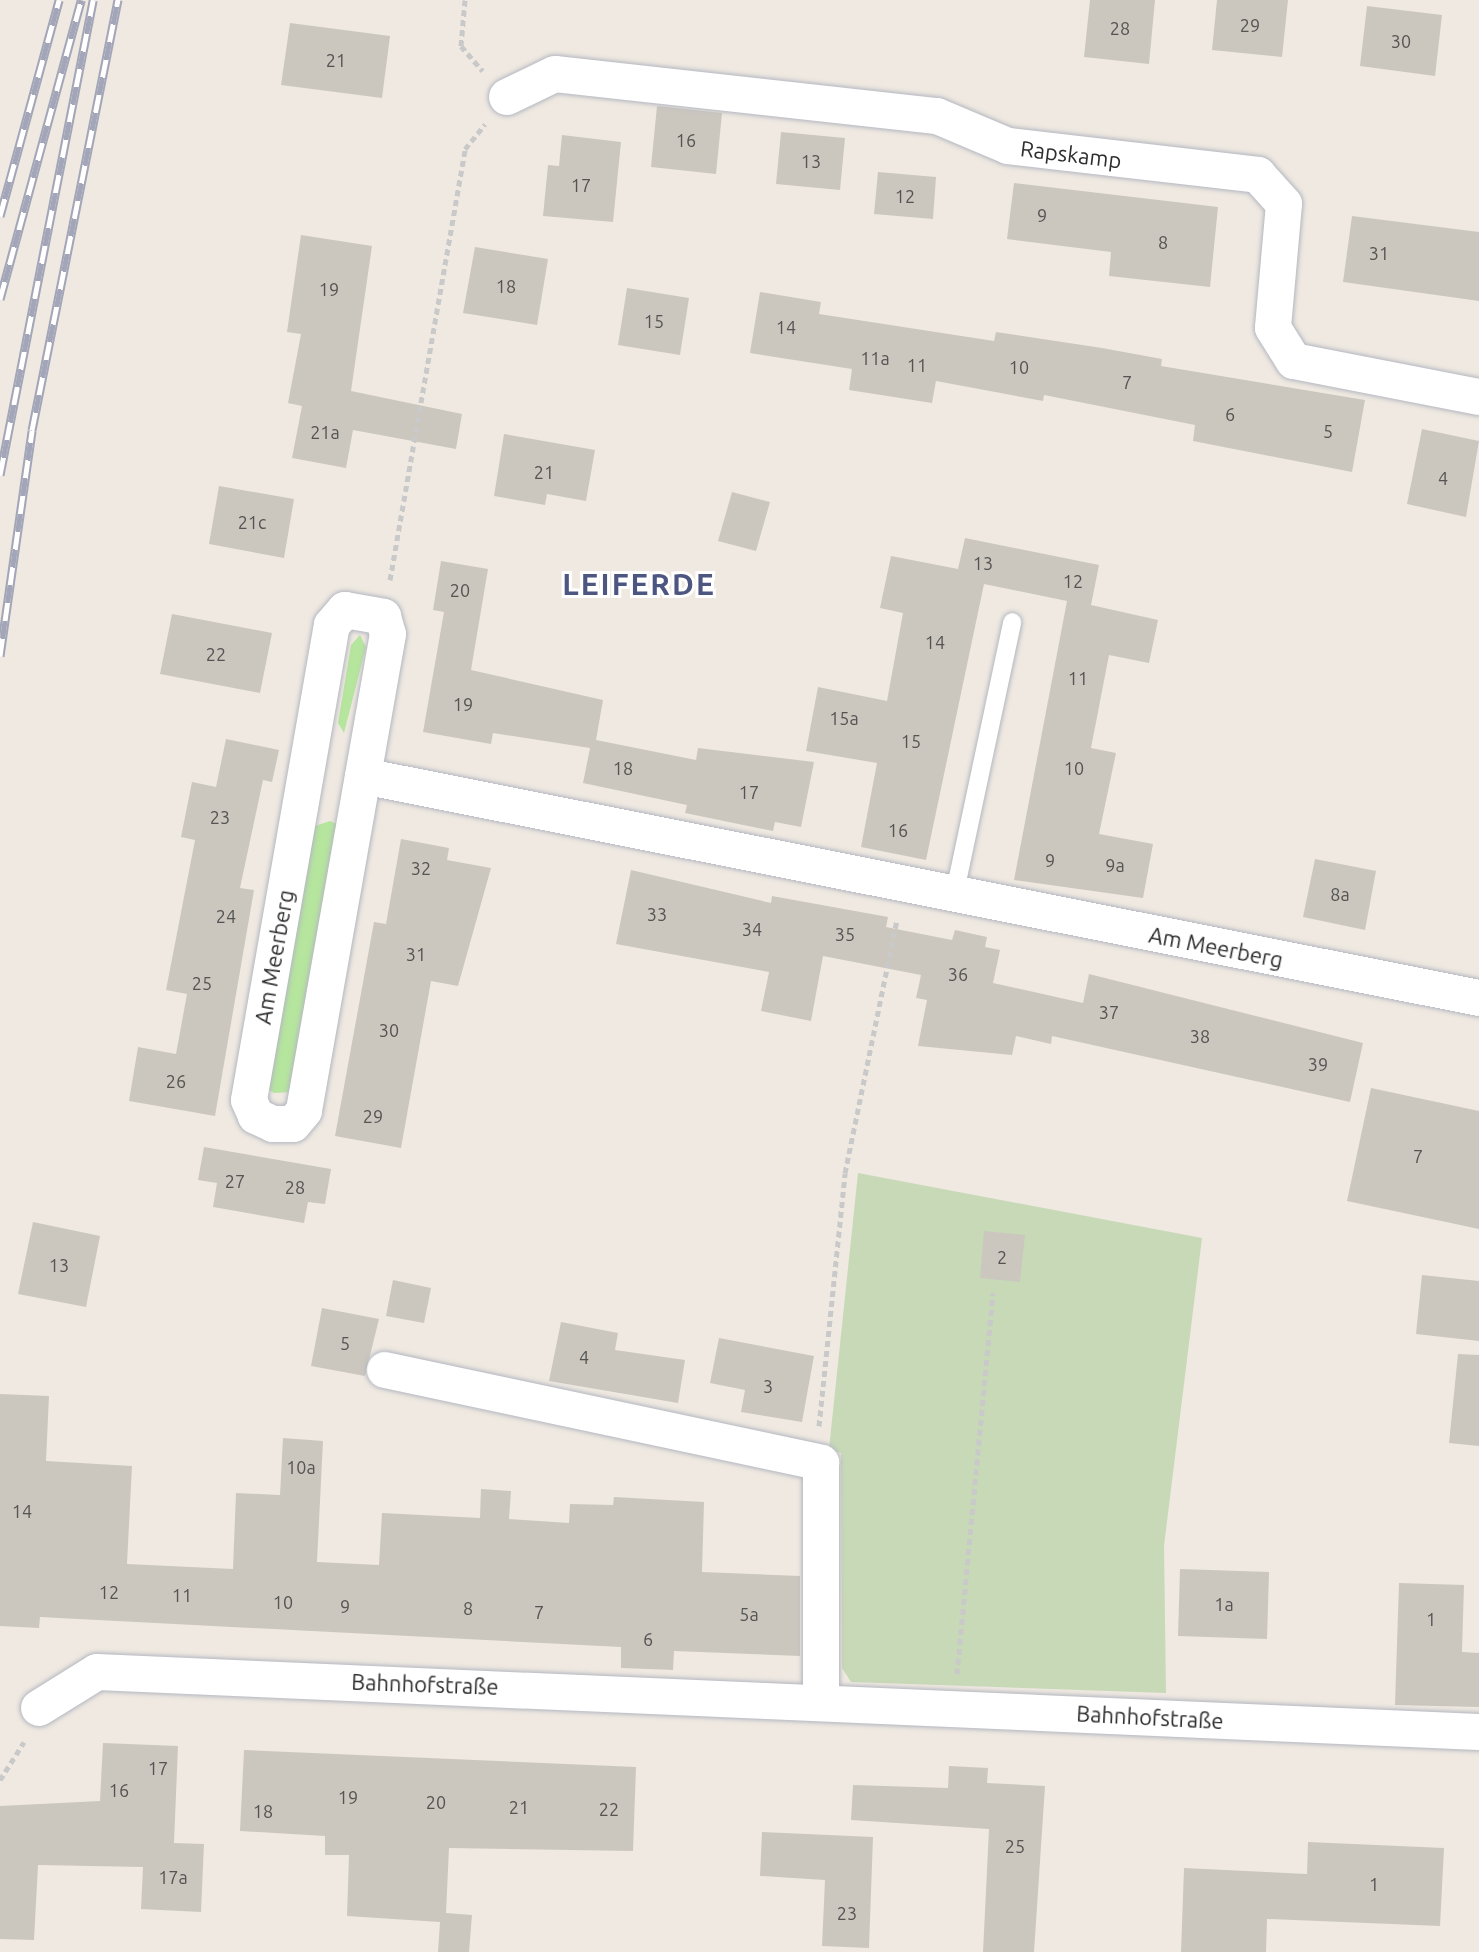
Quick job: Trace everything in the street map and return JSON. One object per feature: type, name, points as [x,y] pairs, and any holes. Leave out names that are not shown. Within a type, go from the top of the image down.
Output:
[{"type":"street","name":"Rapskamp","points":[[507,97],[555,74],[937,116],[1008,146],[1258,175],[1284,204],[1273,328],[1294,361],[1479,397]]},
{"type":"street","name":"Am Meerberg","points":[[345,610],[383,617],[388,634],[363,776],[304,1111],[293,1124],[273,1124],[256,1116],[249,1100],[332,625],[345,610]]},
{"type":"street","name":"Am Meerberg","points":[[363,776],[1479,998]]},
{"type":"street","points":[[385,1370],[821,1463],[821,1700]]},
{"type":"street","name":"Bahnhofstraße","points":[[39,1708],[97,1672],[821,1700],[1479,1732]]},
{"type":"lane","points":[[954,896],[1012,622]]},
{"type":"path","points":[[383,617],[465,149],[507,97],[461,46],[465,0]]},
{"type":"path","points":[[821,1463],[817,1447],[845,1173],[904,885]]},
{"type":"path","points":[[957,1708],[993,1293]]},
{"type":"path","points":[[0,1780],[13,1769],[39,1708]]},
{"type":"green space","points":[[360,635],[366,647],[344,733],[338,723],[351,645]]},
{"type":"green space","points":[[330,821],[337,824],[293,1092],[274,1093],[267,1088],[315,826]]},
{"type":"green space","points":[[858,1173],[1202,1238],[1164,1546],[1166,1693],[851,1682],[842,1668],[841,1453],[829,1449]]},
{"type":"building","points":[[1090,0],[1155,0],[1149,64],[1084,57]]},
{"type":"building","points":[[1217,0],[1288,0],[1282,57],[1212,50]]},
{"type":"building","points":[[1367,6],[1442,15],[1435,76],[1360,66]]},
{"type":"building","points":[[290,23],[390,36],[382,98],[281,85]]},
{"type":"building","points":[[657,106],[722,113],[716,174],[651,167]]},
{"type":"building","points":[[781,132],[845,138],[840,190],[776,184]]},
{"type":"building","points":[[562,135],[621,142],[613,222],[543,216],[548,165],[559,166]]},
{"type":"building","points":[[878,172],[936,177],[933,219],[874,214]]},
{"type":"building","points":[[1014,183],[1218,207],[1210,287],[1109,276],[1111,252],[1007,239]]},
{"type":"building","points":[[1352,216],[1479,232],[1479,301],[1343,282]]},
{"type":"building","points":[[301,235],[372,246],[351,391],[462,414],[456,449],[353,430],[346,468],[292,458],[302,406],[288,403],[301,334],[287,332]]},
{"type":"building","points":[[475,247],[548,259],[537,325],[463,313]]},
{"type":"building","points":[[627,288],[689,298],[680,355],[618,345]]},
{"type":"building","points":[[760,292],[821,302],[819,314],[994,341],[996,332],[1102,348],[1162,359],[1161,366],[1365,400],[1352,472],[1193,441],[1195,425],[1044,395],[1043,401],[936,381],[932,403],[849,390],[852,369],[750,353]]},
{"type":"building","points":[[1422,429],[1479,441],[1466,517],[1407,504]]},
{"type":"building","points":[[504,434],[595,450],[586,501],[547,494],[545,505],[494,496]]},
{"type":"building","points":[[219,486],[294,499],[284,558],[209,544]]},
{"type":"building","points":[[732,492],[770,502],[756,551],[718,541]]},
{"type":"building","points":[[965,538],[1099,565],[1091,605],[1158,620],[1149,663],[1109,655],[1091,748],[1116,753],[1099,834],[1153,844],[1143,898],[1014,880],[1067,601],[984,584],[926,860],[861,847],[877,763],[806,751],[818,687],[887,701],[903,613],[880,608],[891,556],[958,569]]},
{"type":"building","points":[[441,561],[488,569],[471,670],[603,700],[596,740],[696,760],[698,748],[814,762],[801,827],[775,822],[773,831],[685,813],[687,805],[583,783],[590,748],[493,733],[491,744],[423,732],[444,612],[433,610]]},
{"type":"building","points":[[172,614],[272,633],[260,693],[160,674]]},
{"type":"building","points":[[226,739],[279,750],[272,782],[263,780],[240,888],[254,890],[215,1116],[129,1101],[138,1047],[176,1054],[187,994],[166,990],[195,840],[181,837],[192,782],[216,787]]},
{"type":"building","points":[[401,839],[449,848],[447,860],[491,868],[458,986],[431,981],[401,1148],[335,1136],[374,922],[386,924]]},
{"type":"building","points":[[1315,859],[1376,871],[1365,930],[1303,917]]},
{"type":"building","points":[[631,870],[771,903],[772,896],[888,917],[886,927],[952,940],[955,930],[987,937],[985,947],[1000,950],[993,983],[1083,1003],[1089,974],[1363,1043],[1350,1102],[1052,1036],[1051,1044],[1016,1036],[1012,1055],[918,1046],[927,1000],[916,998],[921,975],[823,956],[811,1021],[761,1011],[769,972],[616,944]]},
{"type":"building","points":[[1371,1088],[1479,1111],[1479,1229],[1347,1201]]},
{"type":"building","points":[[204,1147],[331,1169],[325,1204],[308,1202],[304,1223],[213,1207],[217,1183],[198,1180]]},
{"type":"building","points":[[33,1222],[100,1236],[86,1307],[18,1294]]},
{"type":"building","points":[[984,1231],[1025,1235],[1020,1282],[980,1278]]},
{"type":"building","points":[[1422,1275],[1479,1281],[1479,1341],[1416,1334]]},
{"type":"building","points":[[393,1280],[431,1288],[424,1323],[386,1316]]},
{"type":"building","points":[[322,1308],[379,1319],[365,1376],[311,1366]]},
{"type":"building","points":[[561,1322],[618,1333],[615,1350],[685,1360],[678,1403],[549,1381]]},
{"type":"building","points":[[719,1338],[814,1356],[802,1422],[741,1412],[745,1390],[710,1383]]},
{"type":"building","points":[[1458,1354],[1479,1355],[1479,1446],[1449,1443]]},
{"type":"building","points":[[0,1394],[49,1396],[46,1461],[132,1466],[127,1564],[233,1569],[236,1493],[280,1495],[283,1438],[323,1441],[317,1562],[379,1565],[382,1513],[480,1518],[481,1489],[511,1491],[509,1519],[569,1523],[570,1504],[613,1505],[614,1497],[704,1502],[702,1572],[800,1576],[800,1656],[674,1651],[673,1670],[621,1668],[621,1647],[40,1617],[39,1628],[0,1626]]},
{"type":"building","points":[[1180,1569],[1269,1572],[1267,1639],[1178,1636]]},
{"type":"building","points":[[1399,1583],[1464,1585],[1462,1652],[1479,1653],[1479,1707],[1395,1705]]},
{"type":"building","points":[[103,1743],[178,1746],[174,1843],[204,1844],[201,1912],[141,1909],[143,1867],[38,1865],[34,1940],[0,1939],[0,1806],[100,1801]]},
{"type":"building","points":[[244,1750],[636,1767],[633,1851],[449,1848],[446,1913],[472,1915],[469,1952],[438,1952],[440,1922],[347,1916],[349,1855],[325,1855],[325,1836],[240,1831]]},
{"type":"building","points":[[949,1766],[988,1768],[987,1783],[1045,1786],[1034,1952],[983,1952],[989,1829],[851,1820],[853,1785],[948,1788]]},
{"type":"building","points":[[762,1832],[873,1837],[869,1948],[822,1946],[825,1880],[760,1876]]},
{"type":"building","points":[[1308,1842],[1444,1848],[1440,1926],[1267,1919],[1266,1952],[1181,1952],[1184,1868],[1307,1874]]},
{"type":"railway","points":[[0,216],[59,0]]},
{"type":"railway","points":[[0,299],[81,0]]},
{"type":"railway","points":[[0,475],[93,0]]},
{"type":"railway","points":[[0,656],[32,430],[118,0]]},
{"type":"district","name":"LEIFERDE","points":[[639,584]]}]
